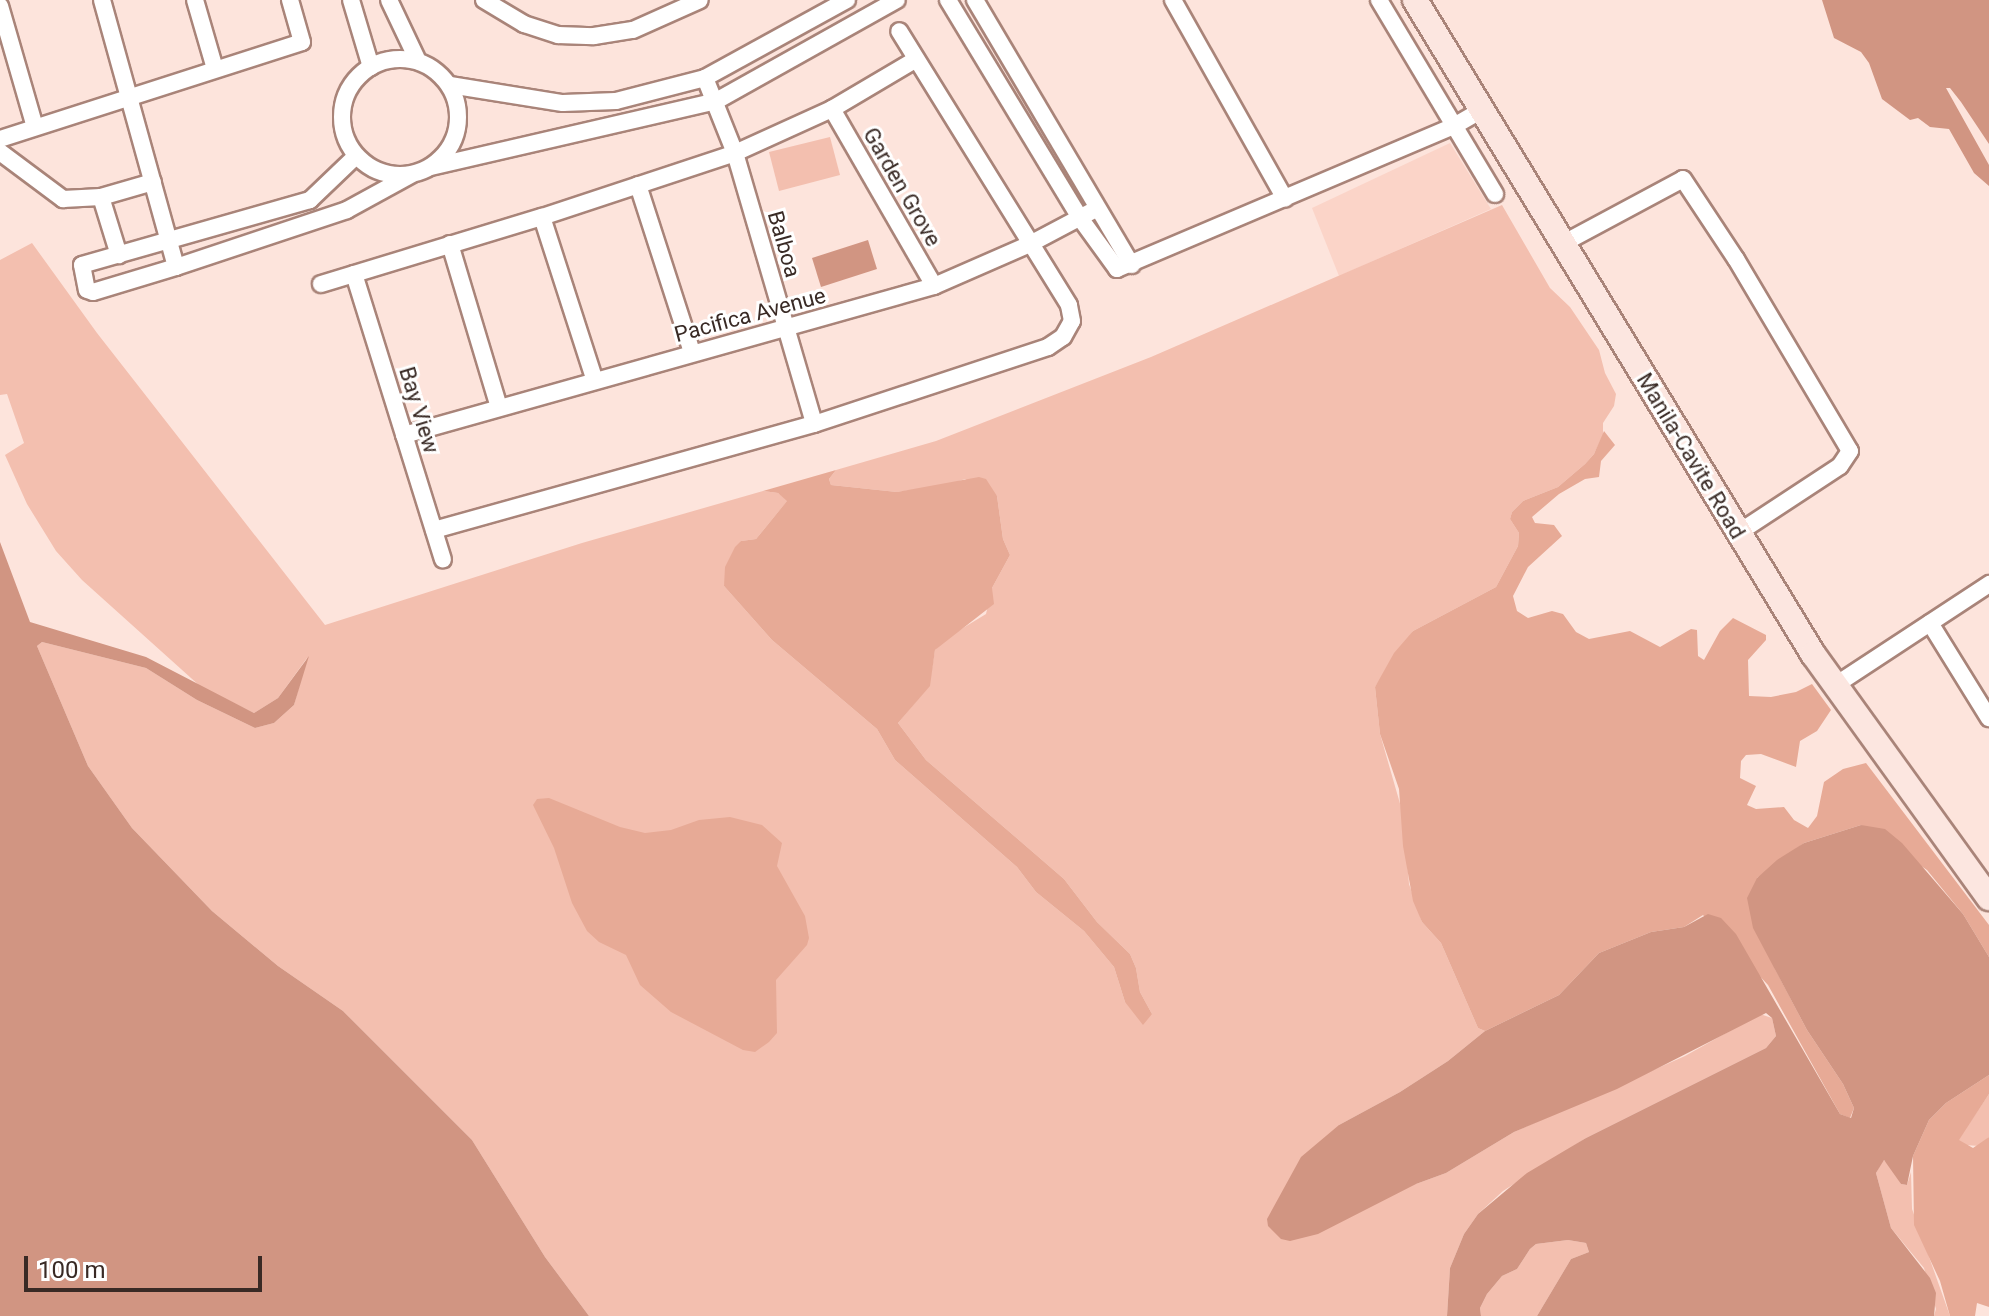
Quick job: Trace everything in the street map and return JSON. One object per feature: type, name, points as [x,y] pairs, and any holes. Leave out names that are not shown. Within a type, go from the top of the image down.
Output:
[{"type":"main road","name":"Manila-Cavite Road","points":[[1415,0],[1834,686],[1989,898]]},
{"type":"street","points":[[102,0],[176,267]]},
{"type":"street","points":[[195,0],[215,69]]},
{"type":"street","points":[[0,139],[302,42],[290,0]]},
{"type":"street","points":[[351,0],[371,67]]},
{"type":"street","points":[[389,0],[418,61]]},
{"type":"street","points":[[484,0],[524,24],[558,35],[594,36],[633,30],[700,0]]},
{"type":"street","points":[[450,85],[563,103],[616,101],[705,78],[847,0]]},
{"type":"street","points":[[356,156],[310,200],[82,266],[87,290],[93,292],[176,267],[347,210],[431,167],[716,101],[897,0]]},
{"type":"street","points":[[948,0],[1080,218],[1114,267],[1132,265],[1454,126],[1482,110]]},
{"type":"street","points":[[975,0],[1096,209],[1132,265]]},
{"type":"street","points":[[1173,0],[1285,199]]},
{"type":"street","points":[[1379,0],[1495,194]]},
{"type":"street","points":[[0,6],[35,127]]},
{"type":"street","points":[[434,530],[814,424],[1048,347],[1063,337],[1072,321],[1069,305],[1028,245],[899,31]]},
{"type":"street","points":[[411,175],[381,172],[356,156],[344,133],[342,108],[357,77],[371,67],[401,58],[418,61],[450,85],[457,103],[459,121],[450,147],[431,167]]},
{"type":"street","points":[[321,284],[542,217],[735,153],[832,109],[915,60]]},
{"type":"street","name":"Balboa","points":[[705,78],[735,153],[814,424]]},
{"type":"street","name":"Garden Grove","points":[[832,109],[934,286]]},
{"type":"street","points":[[0,152],[54,195],[72,201],[101,197],[153,182]]},
{"type":"street","points":[[1562,244],[1683,179],[1736,259],[1850,451],[1840,466],[1738,533]]},
{"type":"street","points":[[638,185],[692,352]]},
{"type":"street","points":[[101,197],[119,255]]},
{"type":"street","name":"Pacifica Avenue","points":[[404,435],[934,286],[1028,245],[1096,209]]},
{"type":"street","points":[[542,217],[595,381]]},
{"type":"street","points":[[450,244],[499,407]]},
{"type":"street","name":"Bay View","points":[[354,274],[443,559]]},
{"type":"street","points":[[1834,686],[1989,584]]},
{"type":"street","points":[[1930,623],[1989,718]]},
{"type":"shaded area","points":[[1822,0],[1989,0],[1989,144],[1961,102],[1950,88],[1946,88],[1989,165],[1989,186],[1974,173],[1949,129],[1930,127],[1918,118],[1910,120],[1882,99],[1869,63],[1861,52],[1834,38]]},
{"type":"shaded area","points":[[830,137],[840,175],[779,191],[769,152]]},
{"type":"shaded area","points":[[1450,143],[1491,209],[1339,276],[1312,208]]},
{"type":"shaded area","points":[[1502,205],[1550,288],[1570,307],[1599,350],[1605,373],[1616,394],[1614,406],[1603,423],[1603,435],[1594,454],[1585,464],[1558,487],[1523,501],[1512,512],[1510,519],[1519,533],[1518,546],[1496,587],[1413,631],[1375,687],[1380,734],[1403,814],[1409,884],[1422,922],[1441,943],[1478,1028],[1485,1031],[1448,1061],[1400,1092],[1339,1125],[1416,1184],[1446,1173],[1514,1132],[1685,1056],[1760,1014],[1772,1018],[1776,1036],[1766,1048],[1586,1138],[1503,1191],[1478,1214],[1464,1234],[1450,1268],[1447,1316],[589,1316],[545,1257],[472,1140],[343,1011],[278,966],[212,911],[132,828],[88,766],[37,646],[42,642],[146,668],[197,700],[255,728],[274,723],[294,705],[307,658],[278,698],[254,713],[201,687],[82,580],[56,551],[27,504],[5,455],[24,443],[7,394],[0,395],[0,260],[32,243],[97,333],[325,625],[582,543],[763,491],[778,493],[788,500],[756,539],[741,541],[724,586],[772,640],[877,729],[895,760],[1017,867],[1036,892],[1084,931],[1114,967],[1125,1002],[1152,1014],[1140,992],[1130,954],[1097,922],[1064,879],[926,760],[898,723],[929,686],[935,650],[945,639],[986,614],[992,588],[1010,555],[1003,539],[997,496],[965,479],[948,485],[897,492],[831,485],[829,479],[836,470],[936,441],[1151,357]]},
{"type":"shaded area","points":[[868,240],[877,269],[821,287],[812,258]]},
{"type":"shaded area","points":[[1604,431],[1615,445],[1601,461],[1599,477],[1585,479],[1559,494],[1532,517],[1535,523],[1554,525],[1562,536],[1528,567],[1513,596],[1517,611],[1528,618],[1552,611],[1563,614],[1576,632],[1589,639],[1630,631],[1660,647],[1691,629],[1697,630],[1698,656],[1704,660],[1720,631],[1733,618],[1766,635],[1766,640],[1748,660],[1749,696],[1771,697],[1796,692],[1812,684],[1831,710],[1817,731],[1800,741],[1796,767],[1761,754],[1746,755],[1741,761],[1740,778],[1756,786],[1747,805],[1756,809],[1784,807],[1794,820],[1808,828],[1817,816],[1824,782],[1843,769],[1866,763],[1989,925],[1989,957],[1963,914],[1927,870],[1861,825],[1804,843],[1757,878],[1775,969],[1807,1030],[1843,1084],[1854,1108],[1850,1118],[1840,1114],[1768,985],[1703,915],[1684,927],[1651,932],[1599,953],[1559,995],[1485,1031],[1478,1028],[1441,943],[1422,922],[1413,901],[1403,846],[1399,789],[1380,734],[1375,687],[1394,653],[1413,631],[1496,587],[1518,546],[1519,533],[1510,519],[1512,512],[1523,501],[1558,487],[1585,464],[1594,454]]},
{"type":"shaded area","points":[[836,470],[829,479],[831,485],[897,492],[979,477],[986,479],[997,496],[1003,539],[1010,555],[992,588],[994,604],[935,650],[930,686],[898,723],[926,760],[1064,879],[1097,922],[1130,954],[1140,992],[1152,1014],[1143,1025],[1125,1002],[1114,967],[1084,931],[1036,892],[1017,867],[895,760],[877,729],[772,640],[724,586],[725,567],[735,547],[741,541],[756,539],[787,501],[778,493],[763,491]]},
{"type":"shaded area","points":[[0,542],[30,622],[146,657],[254,713],[278,698],[309,656],[294,705],[274,723],[255,728],[197,700],[146,668],[42,642],[37,646],[88,766],[132,828],[212,911],[278,966],[343,1011],[472,1140],[545,1257],[589,1316],[0,1316]]},
{"type":"shaded area","points":[[549,798],[620,827],[645,833],[671,830],[699,820],[730,817],[762,825],[782,843],[777,866],[805,916],[809,938],[807,945],[776,980],[777,1033],[769,1042],[755,1052],[743,1050],[671,1012],[640,985],[626,955],[599,942],[587,931],[572,903],[554,848],[533,805],[537,799]]},
{"type":"shaded area","points":[[1861,825],[1885,829],[1902,843],[1963,914],[1989,957],[1989,1075],[1946,1103],[1929,1120],[1913,1156],[1907,1185],[1901,1184],[1884,1160],[1876,1173],[1891,1228],[1930,1278],[1936,1293],[1934,1316],[1537,1316],[1571,1259],[1589,1252],[1586,1243],[1568,1240],[1536,1244],[1530,1249],[1517,1269],[1502,1276],[1487,1294],[1480,1308],[1481,1316],[1447,1316],[1450,1268],[1464,1234],[1478,1214],[1527,1173],[1586,1138],[1766,1048],[1776,1036],[1772,1018],[1766,1013],[1617,1089],[1514,1132],[1446,1173],[1416,1184],[1318,1234],[1290,1241],[1281,1239],[1268,1226],[1267,1219],[1301,1157],[1339,1125],[1400,1092],[1448,1061],[1485,1031],[1559,995],[1599,953],[1651,932],[1684,927],[1708,914],[1721,918],[1736,934],[1840,1114],[1851,1118],[1854,1108],[1843,1084],[1807,1030],[1753,928],[1747,898],[1757,878],[1777,860],[1804,843]]},
{"type":"shaded area","points":[[1989,1075],[1989,1094],[1959,1140],[1973,1148],[1989,1137],[1989,1307],[1977,1303],[1975,1316],[1950,1316],[1940,1281],[1914,1225],[1913,1156],[1929,1120],[1946,1103]]},
{"type":"shaded area","points":[[1989,1094],[1989,1137],[1980,1146],[1964,1145],[1958,1140]]},
{"type":"shaded area","points":[[1883,1160],[1891,1165],[1901,1184],[1907,1185],[1911,1172],[1912,1209],[1950,1316],[1934,1316],[1936,1309],[1924,1268],[1891,1228],[1876,1173]]},
{"type":"shaded area","points":[[1568,1240],[1586,1243],[1589,1252],[1571,1259],[1537,1316],[1481,1316],[1480,1308],[1487,1294],[1502,1276],[1517,1269],[1530,1249],[1536,1244]]}]
